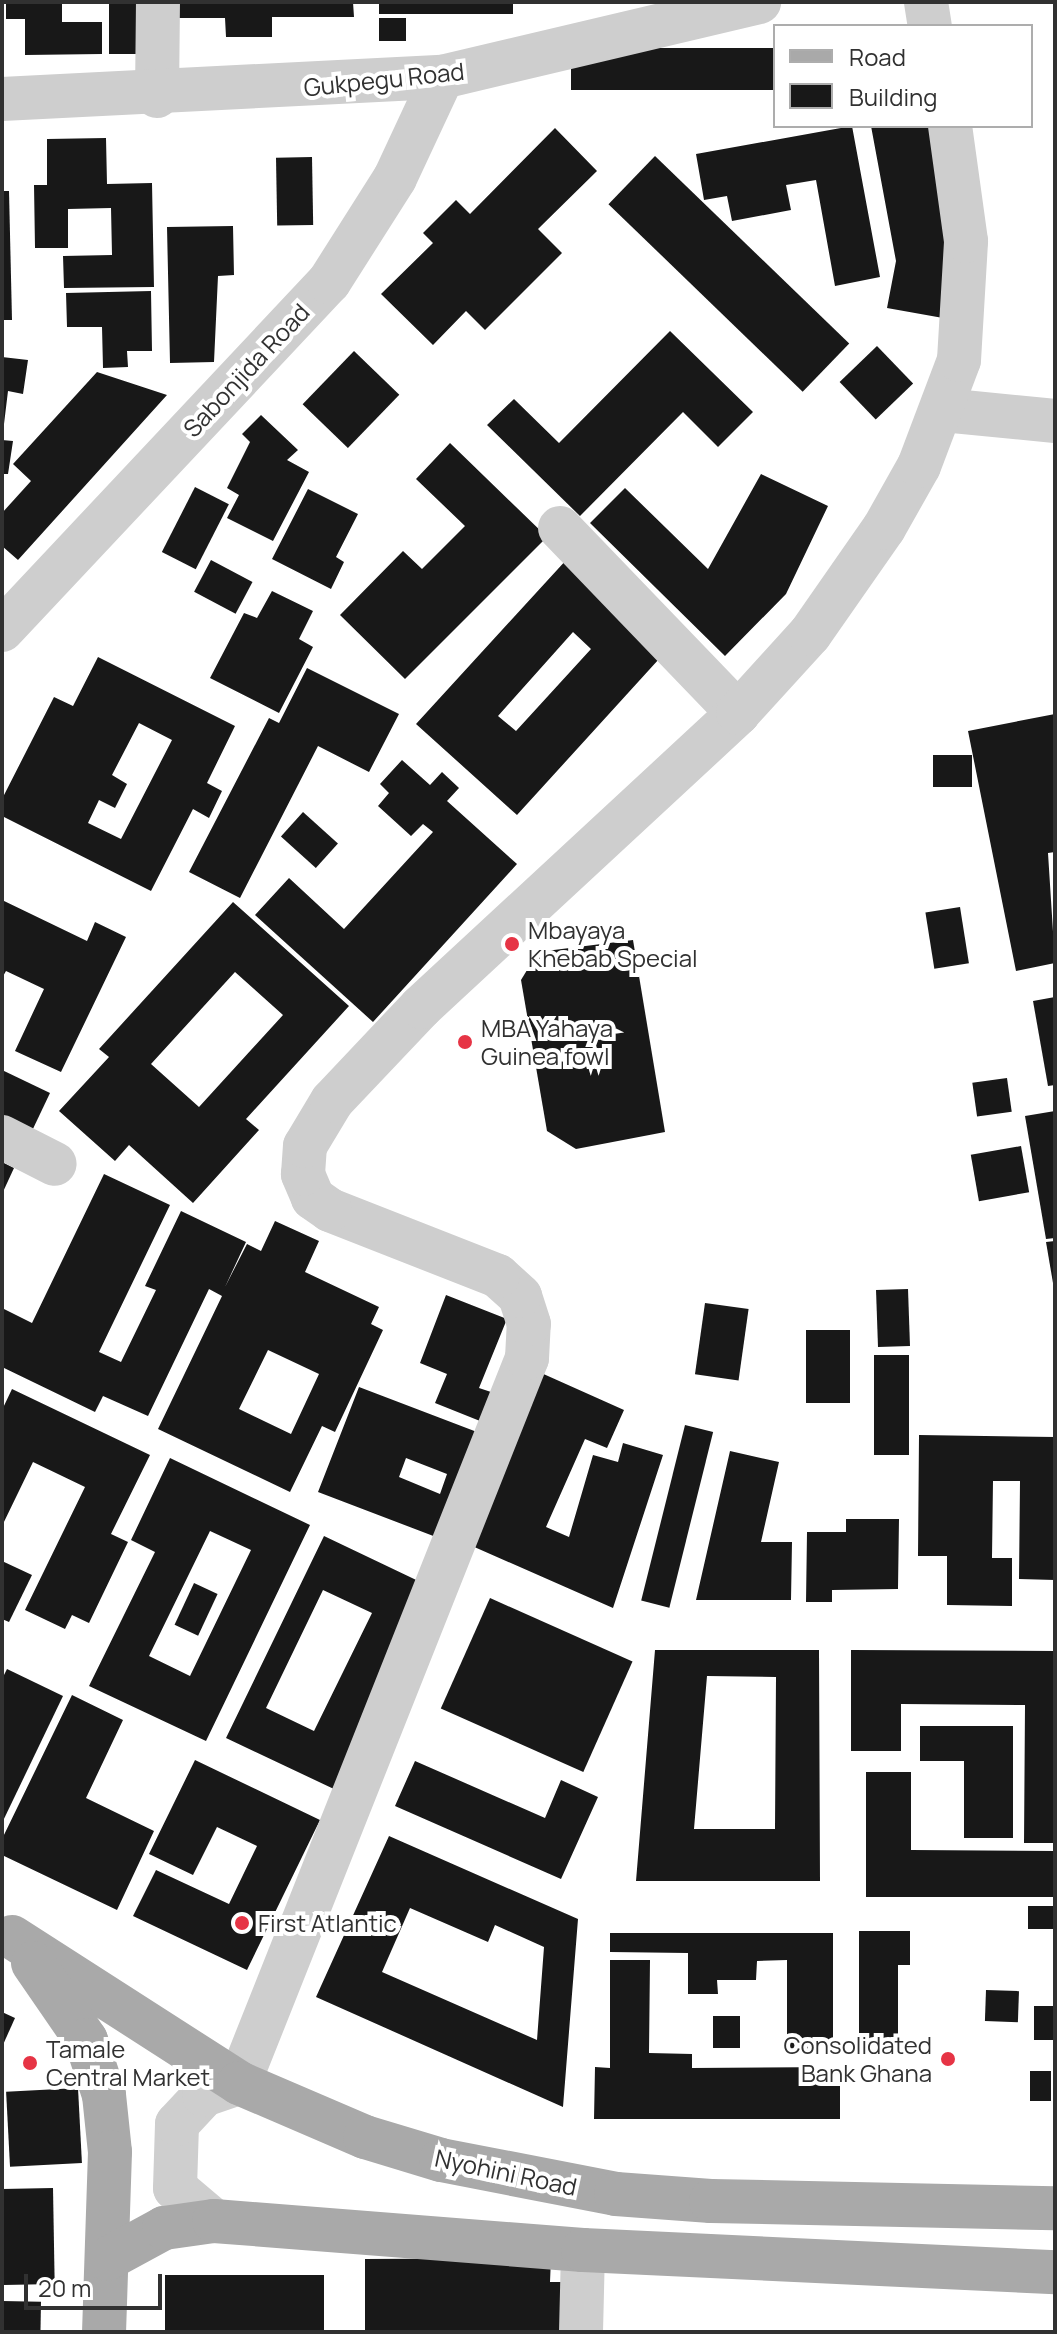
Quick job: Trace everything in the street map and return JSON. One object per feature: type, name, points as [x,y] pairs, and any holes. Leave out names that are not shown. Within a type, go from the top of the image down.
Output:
[{"type":"main road","name":"Nyohini Road","points":[[7,1935],[239,2083],[365,2137],[441,2160],[616,2194],[815,2208],[1055,2208]]},
{"type":"main road","points":[[7,1935],[86,2040],[104,2095],[107,2259],[104,2332]]},
{"type":"main road","points":[[107,2259],[164,2228],[214,2221],[583,2250],[1055,2272]]},
{"type":"street","points":[[157,96],[158,2]]},
{"type":"street","name":"Gukpegu Road","points":[[2,99],[157,96],[442,77],[759,2]]},
{"type":"street","points":[[926,2],[930,24]]},
{"type":"street","name":"Sabonjida Road","points":[[2,630],[329,282],[395,178],[442,77]]},
{"type":"street","points":[[214,2221],[175,2188],[172,2148],[189,2107],[239,2083],[527,1358],[529,1324],[520,1296],[498,1276],[330,1210],[313,1198],[303,1174],[305,1146],[332,1101],[421,1007],[738,713],[853,578],[919,466],[943,410],[967,304],[961,182],[950,128]]},
{"type":"street","points":[[943,410],[1055,421]]},
{"type":"street","points":[[560,528],[738,713]]},
{"type":"street","points":[[2,1137],[55,1164]]},
{"type":"street","points":[[581,2332],[583,2250]]},
{"type":"building","points":[[6,2],[62,2],[62,22],[102,22],[102,54],[25,55],[25,19],[6,19]]},
{"type":"building","points":[[109,2],[142,2],[142,54],[109,54]]},
{"type":"building","points":[[178,2],[353,2],[354,17],[272,17],[272,37],[226,37],[225,18],[178,18]]},
{"type":"building","points":[[379,2],[513,2],[513,14],[379,14]]},
{"type":"building","points":[[379,18],[406,18],[406,41],[379,41]]},
{"type":"building","points":[[571,48],[773,48],[773,90],[571,90]]},
{"type":"building","points":[[555,128],[597,171],[538,229],[562,253],[485,330],[466,311],[433,345],[381,294],[433,243],[423,233],[456,200],[470,214]]},
{"type":"building","points":[[852,128],[880,277],[835,286],[816,180],[786,185],[791,210],[732,221],[727,196],[704,200],[696,154]]},
{"type":"building","points":[[871,128],[933,128],[955,250],[943,318],[887,308],[896,261]]},
{"type":"building","points":[[106,138],[107,184],[152,183],[154,287],[64,288],[63,256],[112,255],[111,208],[68,209],[68,248],[35,248],[34,185],[47,185],[47,139]]},
{"type":"building","points":[[655,156],[849,344],[803,392],[608,204]]},
{"type":"building","points":[[312,157],[313,225],[277,226],[276,158]]},
{"type":"building","points":[[2,191],[9,191],[12,320],[2,320]]},
{"type":"building","points":[[233,226],[234,275],[218,276],[214,362],[170,363],[167,227]]},
{"type":"building","points":[[151,291],[152,351],[127,351],[128,367],[103,368],[102,327],[67,327],[66,293]]},
{"type":"building","points":[[670,331],[753,412],[718,447],[683,412],[580,516],[487,425],[514,399],[559,443]]},
{"type":"building","points":[[877,346],[913,383],[876,420],[840,382]]},
{"type":"building","points":[[354,351],[399,395],[348,448],[303,404]]},
{"type":"building","points":[[2,357],[28,360],[23,394],[8,391],[4,424]]},
{"type":"building","points":[[97,372],[167,395],[18,560],[2,546],[2,513],[31,481],[13,464]]},
{"type":"building","points":[[261,415],[298,450],[287,460],[309,472],[273,541],[227,518],[239,495],[227,488],[250,442],[242,434]]},
{"type":"building","points":[[2,440],[13,441],[8,474],[2,474]]},
{"type":"building","points":[[450,443],[547,537],[405,679],[340,615],[403,551],[422,569],[465,526],[416,479]]},
{"type":"building","points":[[761,474],[828,506],[786,594],[725,656],[590,523],[625,488],[708,569]]},
{"type":"building","points":[[195,487],[229,504],[196,569],[162,552]]},
{"type":"building","points":[[308,489],[358,514],[336,557],[344,562],[331,589],[272,559]]},
{"type":"building","points":[[568,558],[669,648],[517,815],[416,724]],"holes":[[[573,632],[591,649],[516,731],[498,716]]]},
{"type":"building","points":[[211,560],[252,582],[236,614],[194,592]]},
{"type":"building","points":[[272,591],[313,611],[299,639],[313,647],[279,713],[210,678],[244,613],[257,618]]},
{"type":"building","points":[[98,657],[235,726],[207,783],[222,791],[209,818],[193,809],[151,891],[2,816],[2,799],[54,697],[73,706]],"holes":[[[139,723],[172,740],[121,839],[88,823],[99,800],[115,808],[127,784],[112,775]]]},
{"type":"building","points":[[307,668],[399,714],[369,772],[318,746],[240,898],[189,872],[269,718],[279,723]]},
{"type":"building","points":[[1055,714],[1055,852],[1048,853],[1055,963],[1016,971],[968,731]]},
{"type":"building","points":[[933,755],[972,755],[972,787],[933,787]]},
{"type":"building","points":[[402,760],[430,785],[442,772],[459,788],[447,801],[517,864],[373,1022],[255,915],[289,878],[344,929],[433,832],[423,824],[411,836],[378,806],[389,793],[380,784]]},
{"type":"building","points":[[303,812],[338,843],[316,868],[281,837]]},
{"type":"building","points":[[2,900],[87,941],[95,922],[126,937],[61,1072],[15,1051],[44,989],[6,971],[2,978]]},
{"type":"building","points":[[233,902],[349,1006],[246,1119],[259,1130],[193,1203],[129,1145],[115,1161],[59,1111],[109,1057],[99,1049]],"holes":[[[235,972],[283,1015],[199,1107],[151,1064]]]},
{"type":"building","points":[[960,907],[969,963],[934,969],[925,912]]},
{"type":"building","points":[[633,940],[665,1132],[576,1149],[547,1131],[521,980],[538,952]]},
{"type":"building","points":[[1055,997],[1055,1085],[1048,1086],[1033,1001]]},
{"type":"building","points":[[2,1070],[50,1093],[31,1133],[2,1119]]},
{"type":"building","points":[[1007,1078],[1012,1112],[977,1117],[972,1083]]},
{"type":"building","points":[[1055,1111],[1055,1238],[1046,1239],[1025,1116]]},
{"type":"building","points":[[1021,1146],[1029,1192],[979,1201],[971,1155]]},
{"type":"building","points":[[2,1162],[14,1168],[2,1194]]},
{"type":"building","points":[[104,1174],[170,1205],[99,1352],[121,1362],[156,1290],[145,1286],[181,1211],[246,1242],[225,1287],[247,1244],[261,1251],[275,1221],[319,1241],[305,1272],[379,1307],[371,1324],[383,1330],[335,1432],[322,1426],[290,1492],[158,1429],[222,1296],[209,1289],[148,1416],[103,1396],[95,1412],[2,1367],[2,1308],[32,1323]],"holes":[[[268,1350],[319,1374],[291,1434],[239,1409]]]},
{"type":"building","points":[[1055,1241],[1055,1283],[1053,1283],[1046,1242]]},
{"type":"building","points":[[908,1289],[910,1346],[878,1347],[876,1290]]},
{"type":"building","points":[[446,1295],[507,1319],[479,1388],[491,1392],[480,1421],[435,1403],[447,1374],[420,1363]]},
{"type":"building","points":[[705,1303],[749,1309],[739,1380],[695,1374]]},
{"type":"building","points":[[806,1330],[850,1330],[850,1403],[806,1403]]},
{"type":"building","points":[[874,1355],[909,1355],[909,1455],[874,1455]]},
{"type":"building","points":[[539,1372],[624,1410],[607,1448],[585,1439],[546,1527],[569,1537],[593,1455],[618,1462],[623,1443],[663,1455],[613,1608],[463,1542]]},
{"type":"building","points":[[359,1387],[477,1432],[436,1537],[318,1492]],"holes":[[[406,1458],[447,1474],[440,1494],[399,1477]]]},
{"type":"building","points":[[12,1389],[150,1455],[111,1534],[128,1542],[89,1623],[72,1615],[65,1629],[25,1610],[85,1487],[33,1462],[2,1526],[2,1410]]},
{"type":"building","points":[[685,1425],[713,1432],[669,1608],[641,1601]]},
{"type":"building","points":[[919,1435],[1055,1437],[1055,1580],[1019,1579],[1020,1481],[993,1481],[992,1558],[1012,1558],[1012,1606],[947,1605],[947,1556],[918,1556]]},
{"type":"building","points":[[730,1451],[779,1462],[761,1542],[792,1542],[791,1600],[696,1600]]},
{"type":"building","points":[[170,1458],[310,1525],[206,1741],[89,1686],[155,1552],[131,1540]],"holes":[[[210,1531],[251,1550],[190,1676],[149,1656]]]},
{"type":"building","points":[[846,1519],[899,1519],[898,1589],[832,1590],[832,1602],[806,1602],[807,1532],[846,1532]]},
{"type":"building","points":[[324,1536],[433,1588],[336,1790],[226,1738]],"holes":[[[323,1590],[372,1613],[314,1731],[266,1708]]]},
{"type":"building","points":[[2,1561],[32,1575],[9,1622],[2,1619]]},
{"type":"building","points":[[194,1583],[218,1594],[198,1636],[175,1625]]},
{"type":"building","points":[[490,1598],[633,1661],[583,1772],[441,1709]]},
{"type":"building","points":[[655,1650],[819,1650],[820,1881],[636,1881]],"holes":[[[707,1676],[776,1677],[775,1829],[694,1829]]]},
{"type":"building","points":[[851,1650],[1055,1651],[1055,1843],[1024,1843],[1025,1705],[901,1704],[901,1751],[851,1751]]},
{"type":"building","points":[[7,1669],[63,1696],[2,1823],[2,1679]]},
{"type":"building","points":[[72,1695],[123,1720],[86,1798],[154,1831],[117,1910],[2,1855],[2,1839]]},
{"type":"building","points":[[920,1726],[1013,1726],[1013,1838],[964,1838],[964,1761],[920,1761]]},
{"type":"building","points":[[195,1760],[320,1820],[247,1970],[133,1916],[156,1870],[229,1904],[257,1846],[217,1827],[193,1875],[149,1854]]},
{"type":"building","points":[[415,1761],[545,1818],[561,1780],[598,1797],[561,1879],[395,1806]]},
{"type":"building","points":[[866,1772],[911,1772],[911,1850],[1055,1851],[1055,1897],[866,1897]]},
{"type":"building","points":[[389,1836],[578,1919],[563,2107],[316,1997]],"holes":[[[410,1908],[488,1942],[495,1925],[544,1947],[537,2040],[382,1972]]]},
{"type":"building","points":[[1028,1906],[1055,1906],[1055,1929],[1028,1929]]},
{"type":"building","points":[[859,1931],[910,1931],[910,1965],[898,1965],[898,2050],[859,2049]]},
{"type":"building","points":[[610,1933],[833,1933],[833,2055],[787,2055],[787,1960],[757,1961],[756,1980],[717,1980],[718,1994],[688,1994],[688,1953],[610,1952]]},
{"type":"building","points":[[610,1960],[650,1960],[649,2053],[692,2054],[692,2068],[840,2067],[840,2119],[594,2119],[595,2067],[610,2068]]},
{"type":"building","points":[[986,1990],[1019,1991],[1018,2022],[985,2021]]},
{"type":"building","points":[[1034,2006],[1055,2006],[1055,2040],[1034,2040]]},
{"type":"building","points":[[2,2012],[15,2018],[2,2047]]},
{"type":"building","points":[[713,2016],[740,2016],[740,2048],[713,2048]]},
{"type":"building","points":[[1030,2071],[1051,2071],[1051,2101],[1030,2101]]},
{"type":"building","points":[[78,2088],[82,2163],[10,2167],[6,2092]]},
{"type":"building","points":[[53,2188],[55,2284],[4,2285],[2,2189]]},
{"type":"building","points":[[551,2258],[550,2282],[567,2282],[567,2332],[365,2332],[365,2259]]},
{"type":"building","points":[[165,2275],[324,2275],[324,2332],[165,2332]]},
{"type":"building","points":[[2,2301],[41,2302],[40,2332],[2,2332]]},
{"type":"place","name":"Mbayaya Khebab Special","points":[[512,944]]},
{"type":"place","name":"MBA Yahaya Guinea fowl","points":[[465,1042]]},
{"type":"place","name":"First Atlantic","points":[[242,1923]]},
{"type":"place","name":"Consolidated Bank Ghana","points":[[948,2059]]},
{"type":"place","name":"Tamale Central Market","points":[[30,2063]]}]
